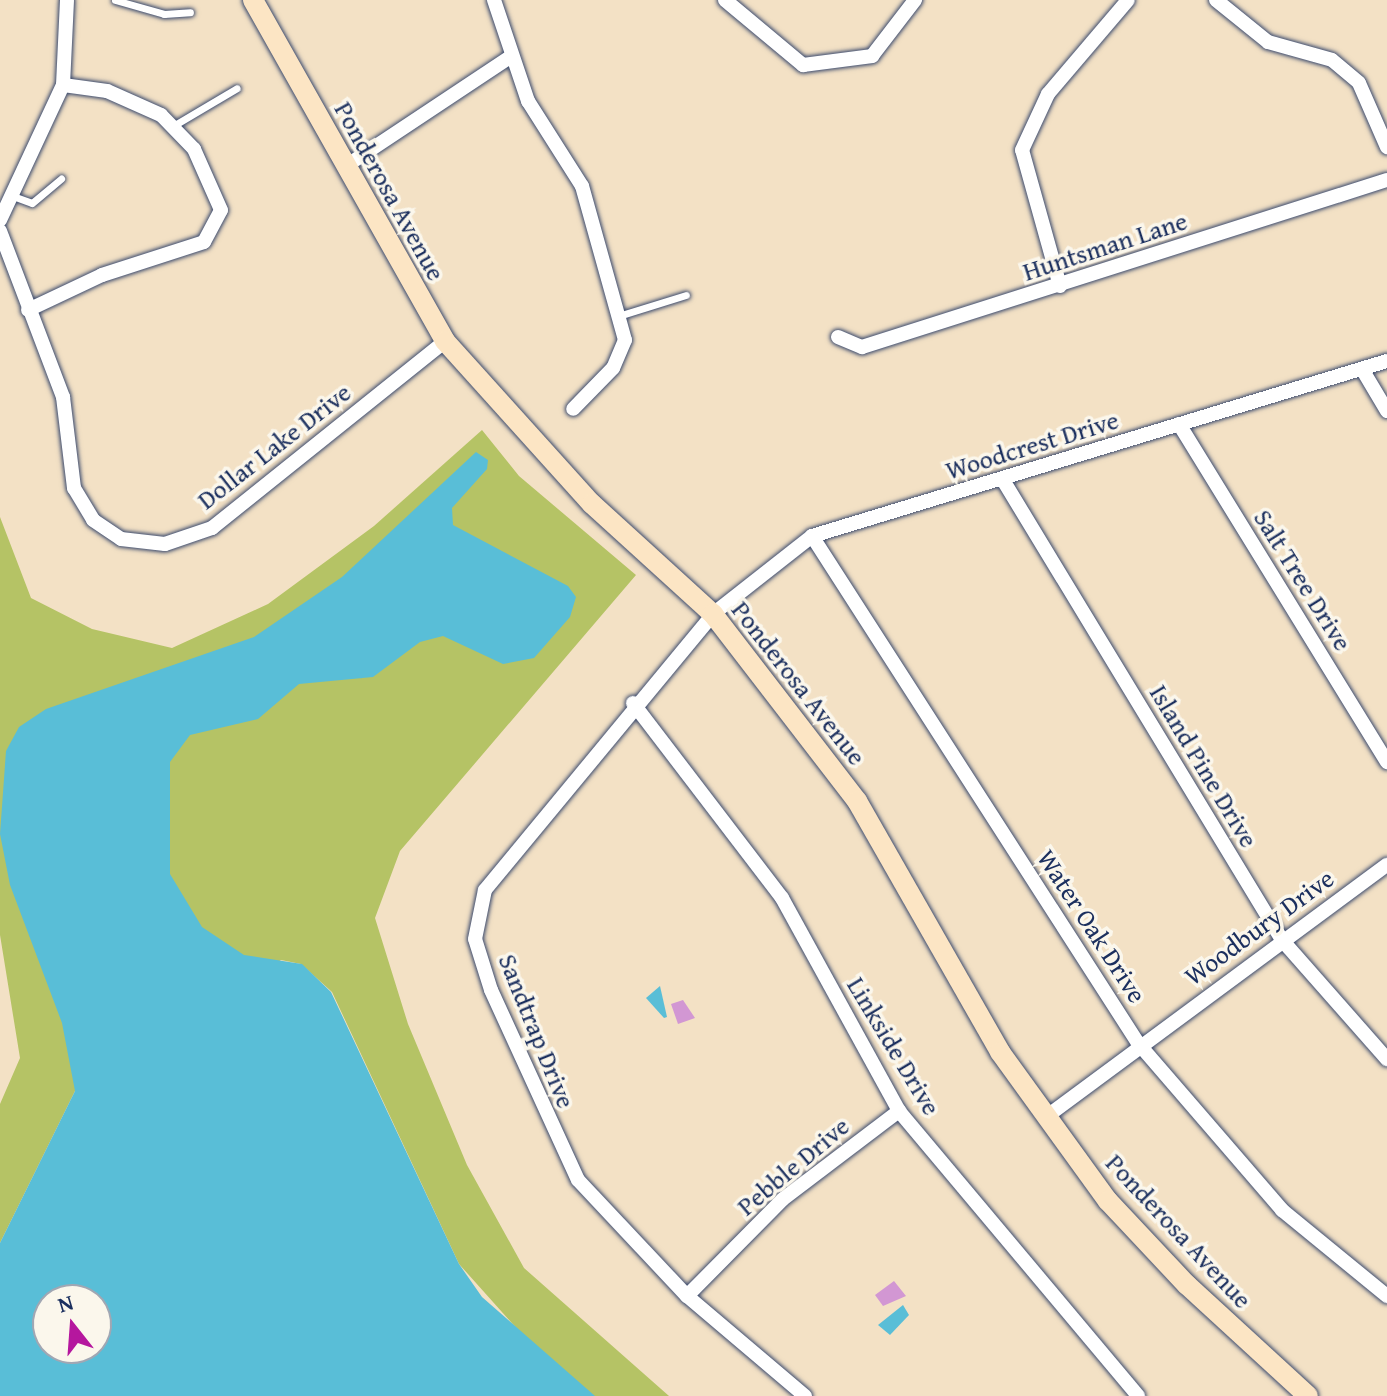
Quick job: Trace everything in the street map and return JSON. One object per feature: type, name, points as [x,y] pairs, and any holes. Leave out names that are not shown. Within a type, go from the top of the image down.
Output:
[{"type":"street","points":[[1,212],[63,85],[67,0]]},
{"type":"street","name":"Ponderosa Avenue","points":[[253,0],[445,341],[592,504],[713,614],[857,801],[1000,1052],[1108,1201],[1177,1275],[1308,1396]]},
{"type":"street","points":[[494,0],[510,57],[528,101],[582,186],[618,316],[623,352],[573,409]]},
{"type":"street","points":[[725,0],[803,65],[872,56],[915,0]]},
{"type":"street","points":[[1060,286],[1022,150],[1048,94],[1128,0]]},
{"type":"street","points":[[1216,0],[1268,42],[1332,60],[1359,83],[1387,147]]},
{"type":"street","points":[[346,166],[510,57]]},
{"type":"street","points":[[28,310],[102,275],[184,251],[217,228],[221,210],[212,185],[173,126],[136,101],[63,85]]},
{"type":"street","name":"Huntsman Lane","points":[[838,337],[862,347],[1387,180]]},
{"type":"street","name":"Dollar Lake Drive","points":[[0,231],[63,397],[74,488],[86,510],[121,539],[165,544],[212,528],[445,341]]},
{"type":"street","name":"Woodcrest Drive","points":[[713,614],[812,536],[1387,361]]},
{"type":"street","points":[[1362,369],[1387,411]]},
{"type":"street","name":"Salt Tree Drive","points":[[1179,424],[1387,762]]},
{"type":"street","name":"Island Pine Drive","points":[[1003,480],[1282,940],[1387,1059]]},
{"type":"street","name":"Water Oak Drive","points":[[812,536],[1138,1043],[1282,1210],[1387,1296]]},
{"type":"street","name":"Sandtrap Drive","points":[[713,614],[633,703],[485,890],[475,939],[491,990],[578,1180],[687,1296],[805,1396]]},
{"type":"street","name":"Linkside Drive","points":[[633,703],[782,898],[899,1111],[1138,1396]]},
{"type":"street","name":"Woodbury Drive","points":[[1046,1117],[1138,1043],[1387,865]]},
{"type":"street","name":"Pebble Drive","points":[[687,1296],[783,1199],[899,1111]]},
{"type":"lane","points":[[115,0],[164,14],[190,12]]},
{"type":"lane","points":[[173,126],[237,88]]},
{"type":"lane","points":[[8,194],[32,203],[61,179]]},
{"type":"lane","points":[[618,316],[686,295]]},
{"type":"green space","points":[[482,430],[519,476],[636,575],[400,851],[375,918],[408,1024],[467,1165],[524,1268],[669,1396],[508,1396],[519,1331],[459,1264],[332,992],[301,964],[281,960],[75,1091],[0,1243],[0,1104],[20,1058],[0,935],[0,517],[31,598],[92,629],[172,648],[268,604],[374,526]]},
{"type":"water","points":[[476,452],[488,460],[487,469],[452,508],[453,525],[568,586],[576,597],[570,617],[534,658],[503,664],[443,636],[420,642],[373,677],[299,684],[258,719],[190,735],[170,762],[170,874],[202,927],[244,955],[302,964],[331,992],[459,1264],[482,1297],[595,1396],[0,1396],[0,1243],[75,1091],[62,1023],[10,885],[0,834],[6,751],[19,727],[46,709],[254,637],[342,577]]},
{"type":"water","points":[[660,986],[667,1017],[664,1018],[646,998]]},
{"type":"water","points":[[903,1305],[909,1315],[890,1335],[878,1325]]},
{"type":"building","points":[[683,1000],[695,1018],[678,1024],[671,1004]]},
{"type":"building","points":[[894,1281],[906,1296],[883,1306],[875,1295]]}]
